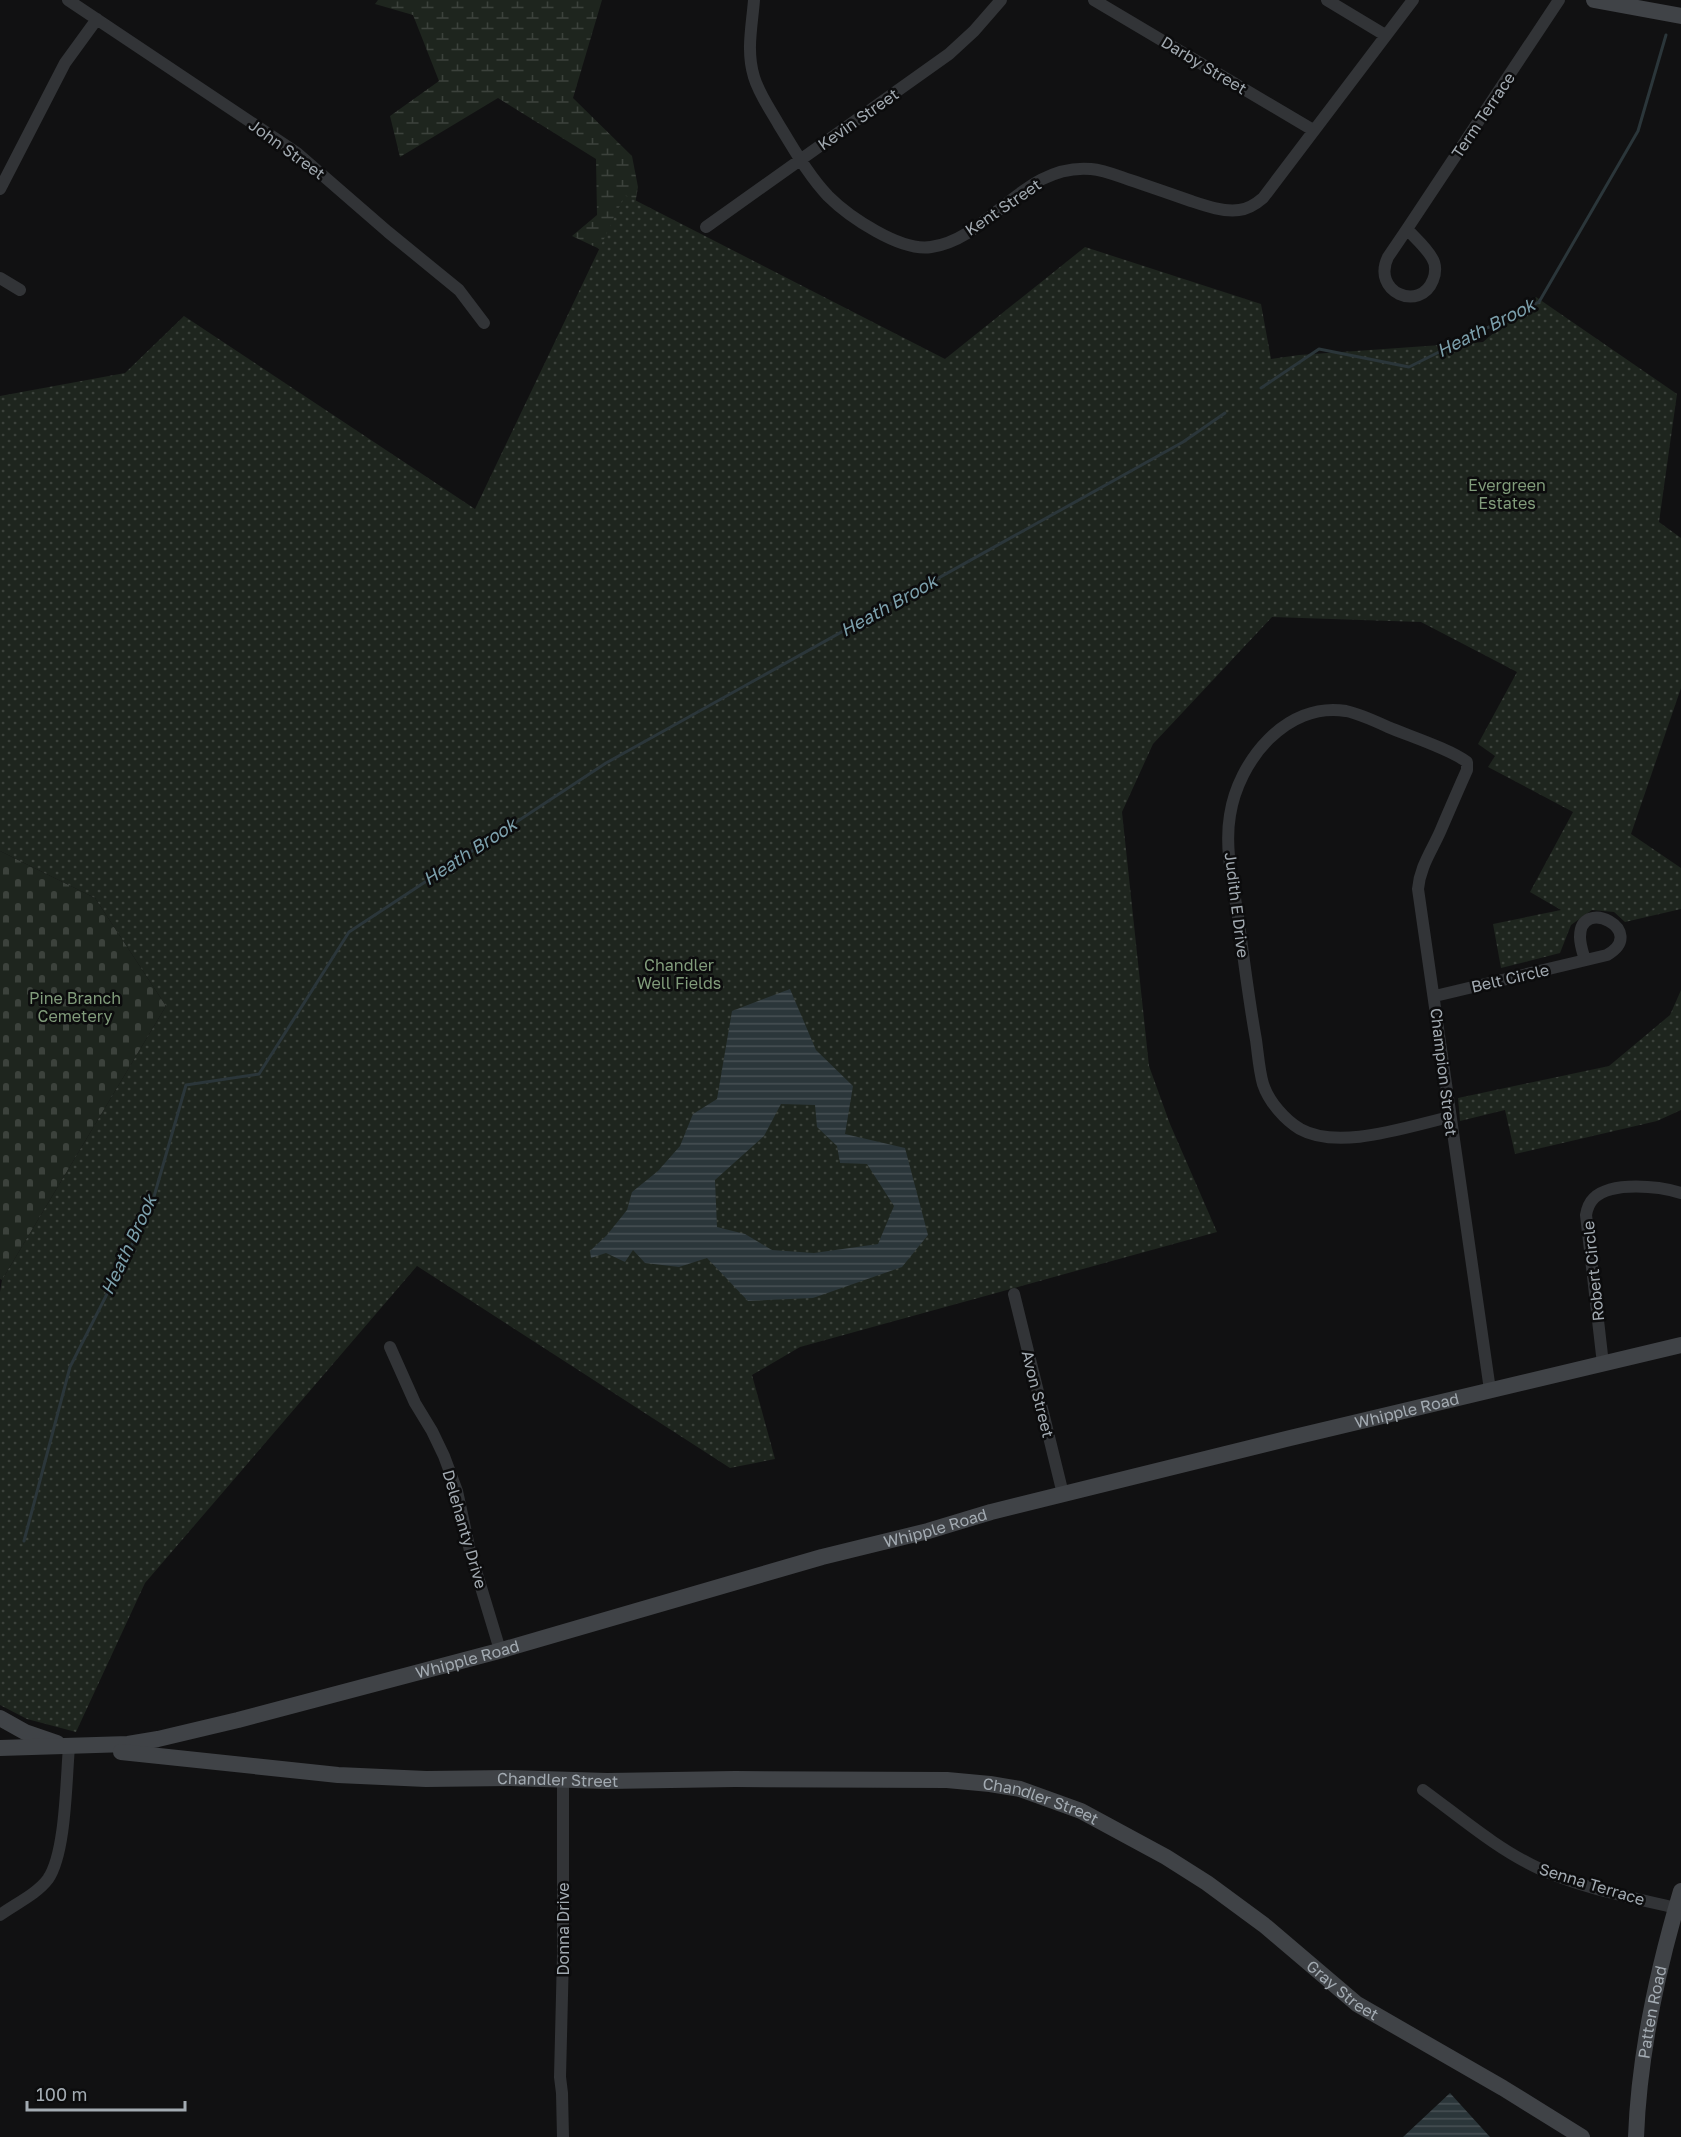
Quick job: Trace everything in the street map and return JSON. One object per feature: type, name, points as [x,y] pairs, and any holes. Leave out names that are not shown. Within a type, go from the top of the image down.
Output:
[{"type":"street","name":"John Street","points":[[68,0],[297,153],[459,290],[484,323]]},
{"type":"street","name":"Kent Street","points":[[754,0],[749,54],[754,78],[763,98],[800,159],[828,196],[876,231],[900,244],[915,248],[932,248],[951,242],[1038,181],[1055,173],[1071,170],[1091,169],[1116,175],[1210,207],[1229,211],[1254,206],[1263,198],[1413,0]]},
{"type":"street","name":"Kevin Street","points":[[706,227],[949,54],[974,31],[1000,0]]},
{"type":"street","name":"Darby Street","points":[[1094,0],[1313,130]]},
{"type":"street","points":[[1326,0],[1385,35]]},
{"type":"street","name":"Term Terrace","points":[[1407,230],[1432,258],[1435,268],[1434,279],[1429,288],[1409,297],[1394,291],[1387,283],[1384,273],[1388,258],[1559,0]]},
{"type":"street","points":[[1593,0],[1681,16]]},
{"type":"street","points":[[0,189],[64,63],[97,19]]},
{"type":"street","points":[[0,278],[20,290]]},
{"type":"street","name":"Judith E Drive","points":[[1450,1117],[1346,1139],[1325,1138],[1302,1130],[1288,1120],[1274,1105],[1264,1085],[1248,996],[1228,842],[1230,815],[1238,784],[1252,760],[1267,741],[1286,724],[1302,715],[1346,711],[1467,762]]},
{"type":"street","name":"Champion Street","points":[[1467,762],[1467,770],[1420,873],[1418,889],[1490,1390]]},
{"type":"street","name":"Belt Circle","points":[[1434,996],[1585,960]]},
{"type":"street","name":"Robert Circle","points":[[1603,1364],[1586,1215],[1588,1207],[1599,1195],[1629,1187],[1665,1187],[1681,1193]]},
{"type":"street","name":"Avon Street","points":[[1014,1294],[1063,1494]]},
{"type":"street","name":"Whipple Road","points":[[0,1748],[128,1744],[196,1730],[322,1699],[822,1557],[1063,1494],[1681,1345]]},
{"type":"street","name":"Delehanty Drive","points":[[390,1347],[415,1404],[432,1431],[451,1474],[470,1551],[500,1650]]},
{"type":"street","name":"Chandler Street","points":[[0,1718],[25,1732],[69,1747],[346,1775],[426,1779],[947,1780],[979,1783],[1020,1789],[1055,1800],[1113,1828]]},
{"type":"street","points":[[196,1730],[194,1747],[200,1760]]},
{"type":"street","points":[[0,1915],[37,1890],[48,1879],[57,1860],[61,1844],[69,1747]]},
{"type":"street","name":"Donna Drive","points":[[563,1780],[560,2077],[563,2137]]},
{"type":"street","name":"Senna Terrace","points":[[1423,1790],[1509,1852],[1539,1868],[1577,1882],[1676,1908]]},
{"type":"street","name":"Gray Street","points":[[1113,1828],[1166,1857],[1222,1893],[1373,2015],[1503,2088],[1582,2137]]},
{"type":"street","name":"Patten Road","points":[[1636,2137],[1642,2073],[1655,1996],[1664,1949],[1681,1891]]},
{"type":"green space","points":[[378,0],[602,0],[573,98],[632,156],[638,187],[625,261],[572,236],[597,215],[596,159],[498,98],[400,157],[390,116],[439,81],[413,15],[375,4]]},
{"type":"green space","name":"Chandler Well Fields","points":[[625,195],[945,359],[1085,247],[1261,304],[1271,359],[1483,342],[1536,297],[1677,394],[1659,522],[1681,538],[1681,688],[1631,834],[1681,868],[1681,909],[1625,922],[1614,912],[1592,910],[1571,925],[1560,953],[1501,968],[1493,924],[1561,910],[1530,892],[1573,812],[1488,767],[1495,756],[1478,744],[1517,672],[1421,622],[1272,617],[1153,744],[1122,812],[1149,1066],[1170,1124],[1217,1232],[800,1347],[752,1375],[775,1459],[730,1468],[417,1266],[145,1583],[76,1732],[27,1719],[0,1705],[0,1292],[2,1280],[166,1006],[95,898],[0,851],[0,396],[125,373],[184,316],[475,509]]},
{"type":"green space","name":"Pine Branch Cemetery","points":[[0,851],[95,898],[166,1006],[2,1280],[0,1279]]},
{"type":"green space","points":[[1681,990],[1681,1110],[1657,1121],[1515,1154],[1505,1110],[1460,1121],[1458,1098],[1609,1066],[1670,1015]]},
{"type":"shaded area","points":[[790,989],[816,1050],[853,1086],[845,1134],[905,1148],[928,1235],[902,1267],[813,1298],[748,1301],[707,1258],[679,1267],[645,1263],[633,1250],[625,1262],[606,1253],[591,1258],[590,1251],[607,1235],[627,1210],[632,1192],[658,1171],[680,1146],[693,1114],[717,1099],[732,1011]],"holes":[[[781,1104],[815,1105],[817,1127],[837,1146],[840,1163],[867,1164],[894,1206],[878,1244],[814,1253],[772,1250],[745,1234],[717,1227],[715,1180],[764,1136]]]},
{"type":"shaded area","points":[[1450,2093],[1490,2137],[1403,2137]]},
{"type":"waterway","name":"Heath Brook","points":[[1261,388],[1319,349],[1409,367],[1539,302],[1638,131],[1666,35]]},
{"type":"waterway","name":"Heath Brook","points":[[24,1541],[70,1367],[151,1207],[186,1085],[259,1074],[349,932],[606,763],[1183,442],[1225,413]]},
{"type":"park label","name":"Evergreen Estates","points":[[1507,494]]}]
